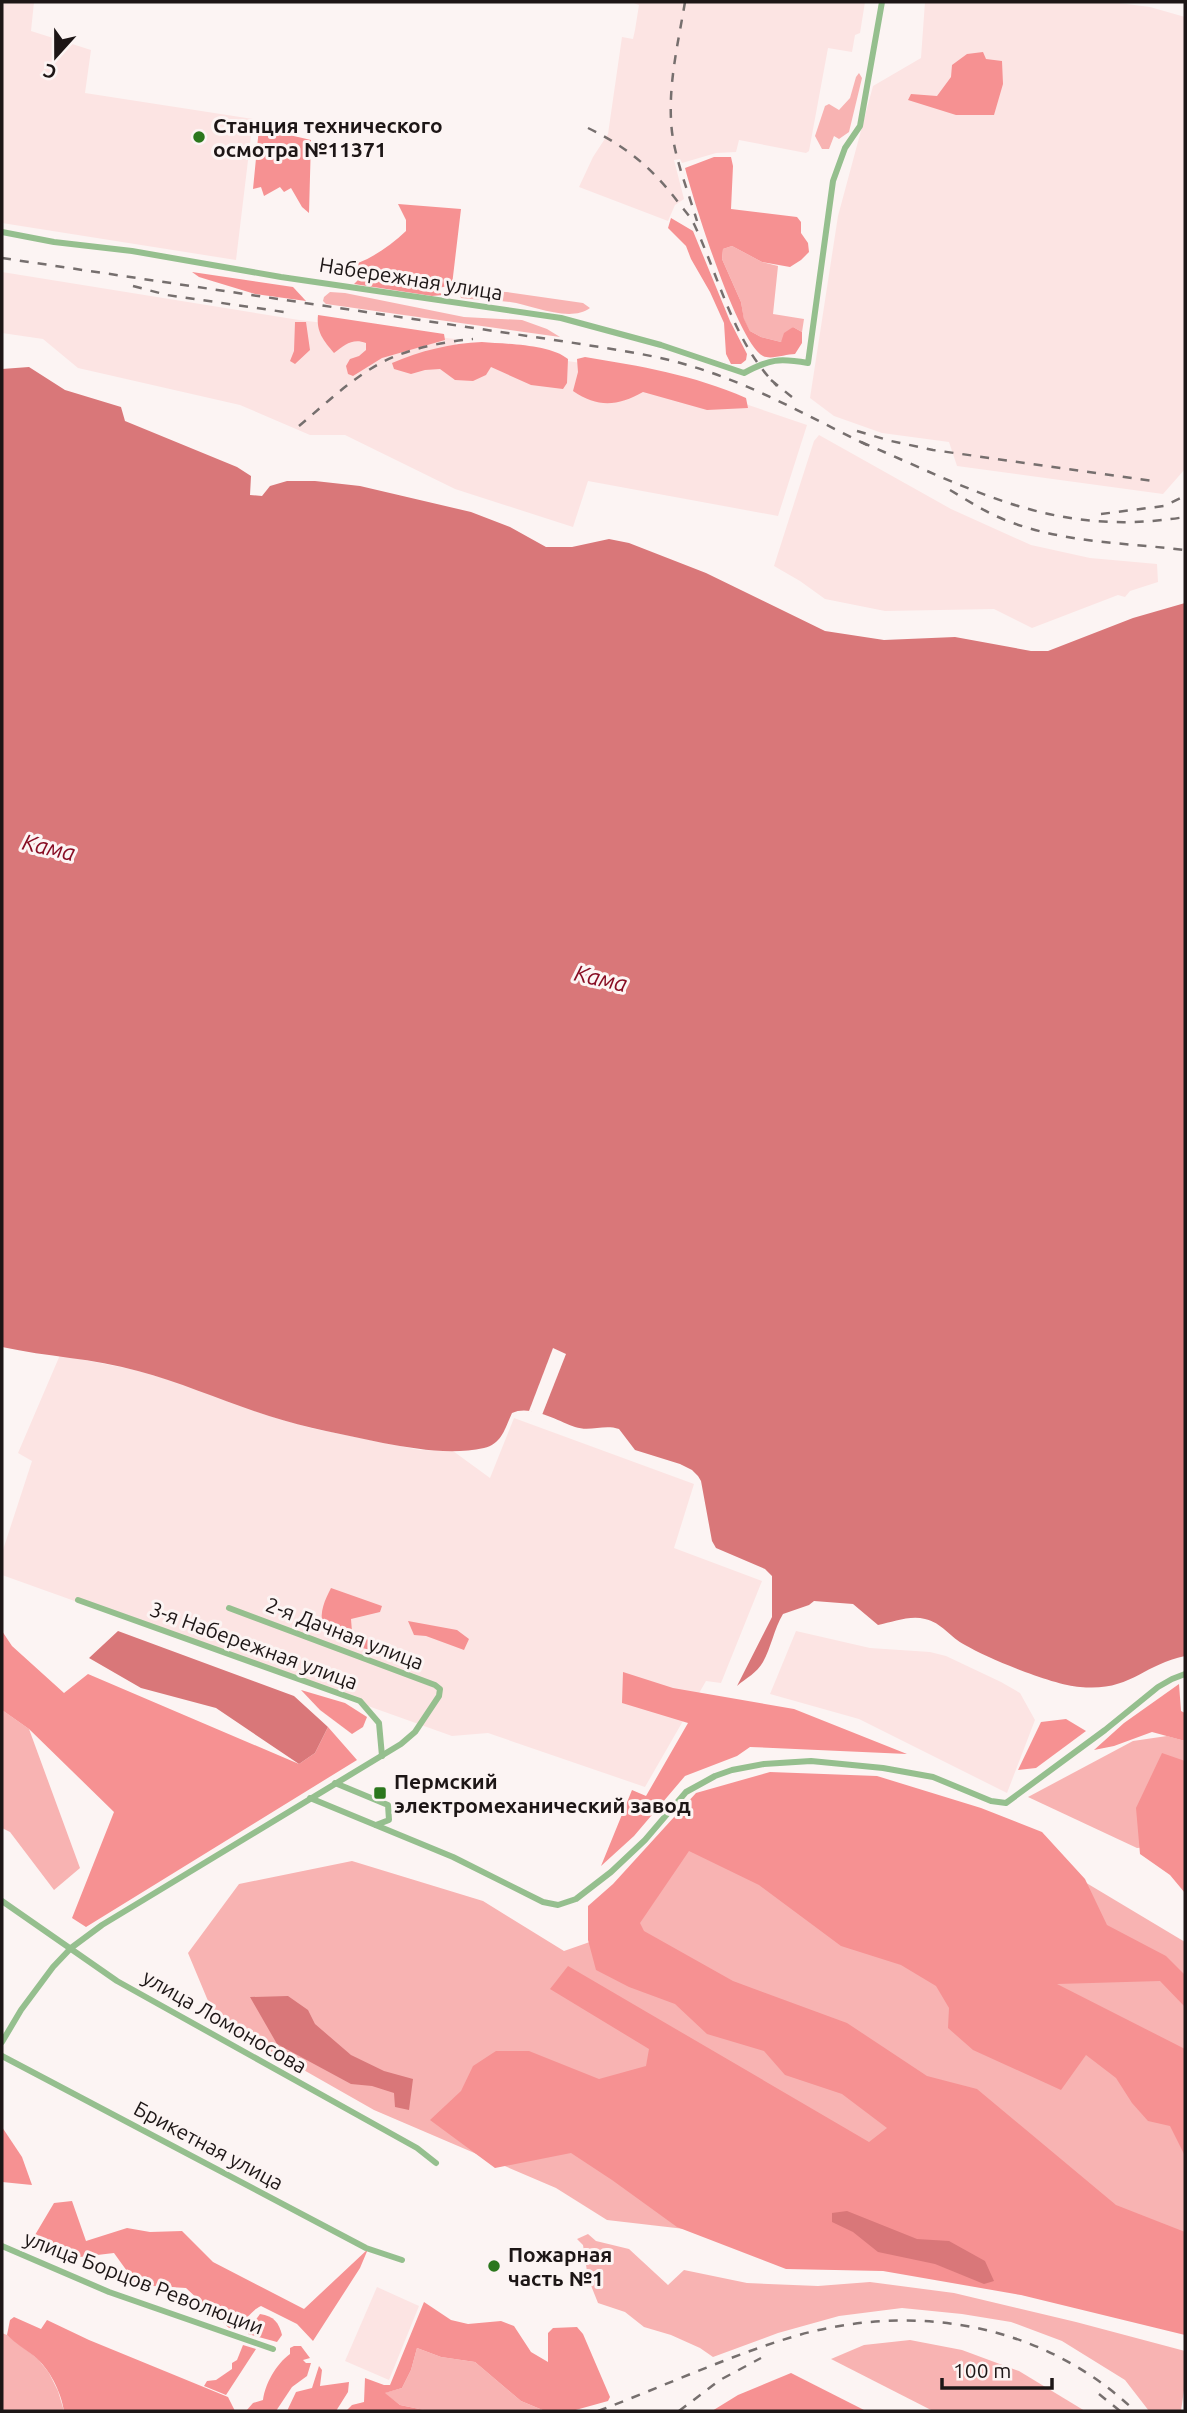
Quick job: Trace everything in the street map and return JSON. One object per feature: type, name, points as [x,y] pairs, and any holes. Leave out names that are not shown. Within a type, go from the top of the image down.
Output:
[{"type":"street","name":"Набережная улица","points":[[2,232],[561,318],[661,345],[744,373],[758,365],[784,358],[808,362],[833,181],[845,148],[860,126],[882,2]]},
{"type":"street","name":"3-я Набережная улица","points":[[78,1600],[360,1701],[379,1723],[382,1756]]},
{"type":"street","name":"2-я Дачная улица","points":[[229,1608],[439,1687],[439,1696],[415,1732],[382,1756]]},
{"type":"street","points":[[310,1798],[453,1857],[543,1902],[564,1904],[576,1899],[611,1872],[638,1847],[687,1792],[715,1776],[764,1764],[811,1761],[841,1763],[921,1774],[944,1780],[991,1801],[1006,1803],[1158,1687],[1185,1674]]},
{"type":"street","points":[[2,2042],[40,1984],[71,1948],[102,1925],[382,1756]]},
{"type":"street","points":[[335,1783],[388,1804],[389,1820],[376,1825]]},
{"type":"street","name":"улица Ломоносова","points":[[2,1900],[117,1981],[417,2148],[436,2163]]},
{"type":"street","name":"Брикетная улица","points":[[2,2056],[366,2248],[401,2260]]},
{"type":"street","name":"улица Борцов Революции","points":[[2,2246],[109,2292],[273,2349]]},
{"type":"shaded area","points":[[2,2],[34,2],[31,31],[91,50],[85,93],[253,119],[236,260],[2,223]]},
{"type":"shaded area","points":[[631,2],[865,2],[860,33],[855,35],[852,52],[828,48],[809,151],[806,153],[739,140],[736,152],[716,153],[682,163],[680,159],[674,160],[684,199],[675,205],[668,221],[579,187],[593,157],[608,134],[622,37],[633,39],[635,30],[639,5]]},
{"type":"shaded area","points":[[925,2],[1111,2],[1150,7],[1185,17],[1185,469],[1163,494],[957,466],[949,442],[882,433],[834,416],[810,398],[838,216],[873,86],[921,58]]},
{"type":"shaded area","points":[[983,52],[986,59],[1002,61],[1003,84],[994,115],[956,115],[908,100],[911,94],[937,96],[951,77],[952,65],[967,54]]},
{"type":"shaded area","points":[[859,73],[862,78],[849,132],[839,139],[834,136],[829,149],[822,149],[815,136],[825,106],[829,104],[839,110],[850,98]]},
{"type":"shaded area","points":[[259,128],[311,140],[309,213],[302,207],[291,188],[284,192],[280,187],[264,196],[261,187],[253,189]]},
{"type":"shaded area","points":[[714,157],[731,157],[731,209],[797,217],[801,222],[801,233],[808,243],[809,252],[790,267],[762,262],[732,246],[723,249],[722,259],[741,302],[744,319],[750,331],[781,342],[784,333],[793,327],[802,332],[802,343],[795,354],[763,356],[753,346],[741,326],[729,299],[685,168]]},
{"type":"shaded area","points":[[398,204],[461,209],[452,285],[434,289],[443,295],[432,296],[354,284],[360,278],[358,263],[384,249],[406,231],[406,220]]},
{"type":"shaded area","points":[[671,218],[693,231],[730,321],[747,354],[746,360],[741,364],[731,364],[726,354],[724,323],[686,246],[668,228]]},
{"type":"shaded area","points":[[732,246],[762,262],[778,266],[773,314],[804,319],[802,332],[793,327],[781,342],[750,331],[744,320],[741,302],[722,259],[723,249]]},
{"type":"shaded area","points":[[2,272],[299,320],[455,339],[456,345],[630,370],[713,393],[807,425],[778,516],[588,481],[573,527],[455,489],[345,435],[310,435],[240,405],[78,368],[43,339],[2,333]]},
{"type":"shaded area","points":[[192,272],[293,287],[306,301],[255,294],[199,277]]},
{"type":"shaded area","points":[[461,291],[507,292],[583,303],[590,308],[572,314],[551,312],[510,302],[461,298]]},
{"type":"shaded area","points":[[330,292],[464,317],[522,320],[560,337],[326,304],[324,297]]},
{"type":"shaded area","points":[[318,315],[444,334],[445,340],[382,358],[353,376],[348,374],[346,366],[350,359],[366,350],[366,343],[353,342],[334,353],[320,331]]},
{"type":"shaded area","points":[[295,322],[306,322],[310,350],[295,364],[290,361],[294,351]]},
{"type":"shaded area","points":[[482,342],[527,346],[560,354],[568,359],[567,383],[563,389],[531,385],[491,367],[486,375],[473,381],[455,380],[440,369],[411,374],[394,369],[392,363],[436,348]]},
{"type":"shaded area","points":[[585,357],[707,383],[746,398],[748,408],[707,410],[643,392],[616,402],[591,400],[573,391],[578,372],[577,359]]},
{"type":"shaded area","points":[[819,435],[951,509],[1031,545],[1090,558],[1157,564],[1158,582],[1130,591],[1125,597],[1118,595],[1032,628],[994,609],[885,611],[825,599],[774,566],[814,441]]},
{"type":"shaded area","points":[[60,1355],[135,1370],[187,1385],[266,1415],[311,1428],[420,1450],[453,1451],[490,1478],[514,1418],[694,1484],[674,1548],[762,1581],[721,1683],[706,1681],[645,1787],[488,1733],[452,1736],[2,1575],[2,1553],[32,1461],[18,1453]]},
{"type":"shaded area","points":[[331,1588],[382,1606],[380,1612],[351,1619],[352,1632],[405,1658],[347,1643],[328,1632],[323,1625],[322,1611]]},
{"type":"shaded area","points":[[408,1621],[457,1630],[469,1639],[464,1650],[426,1636],[414,1635]]},
{"type":"shaded area","points":[[2,1631],[12,1646],[64,1693],[88,1674],[299,1764],[315,1753],[328,1727],[357,1760],[86,1927],[72,1918],[114,1812],[29,1729],[2,1710]]},
{"type":"shaded area","points":[[796,1631],[870,1648],[930,1652],[946,1656],[1020,1693],[1035,1720],[1007,1793],[859,1719],[770,1694]]},
{"type":"shaded area","points":[[623,1672],[673,1688],[794,1709],[907,1754],[750,1747],[737,1756],[685,1776],[634,1836],[601,1866],[632,1790],[646,1796],[688,1723],[622,1703]]},
{"type":"shaded area","points":[[1179,1684],[1181,1711],[1185,1713],[1185,1741],[1152,1732],[1114,1746],[1094,1750],[1124,1723]]},
{"type":"shaded area","points":[[301,1690],[345,1703],[367,1717],[363,1727],[352,1734],[320,1710]]},
{"type":"shaded area","points":[[2,1710],[29,1729],[80,1868],[54,1890],[10,1832],[2,1828]]},
{"type":"shaded area","points":[[1066,1719],[1086,1731],[1036,1768],[1018,1770],[1041,1722]]},
{"type":"shaded area","points":[[1167,1736],[1185,1741],[1185,1844],[1137,1848],[1028,1797],[1133,1741]]},
{"type":"shaded area","points":[[1162,1753],[1185,1761],[1185,1893],[1170,1875],[1140,1854],[1136,1808]]},
{"type":"shaded area","points":[[770,1772],[877,1776],[981,1808],[1042,1832],[1085,1879],[1107,1925],[1166,1956],[1185,1975],[1185,2007],[1160,1981],[1057,1984],[1185,2049],[1185,2156],[1170,2126],[1148,2121],[1116,2078],[1086,2055],[1061,2090],[973,2050],[948,2028],[949,2008],[936,1986],[901,1965],[841,1946],[759,1885],[689,1851],[640,1923],[644,1931],[733,1981],[847,2023],[927,2076],[977,2089],[1116,2205],[1185,2232],[1185,2335],[1021,2295],[883,2271],[786,2269],[677,2227],[571,2153],[495,2168],[430,2120],[461,2091],[473,2066],[496,2051],[529,2051],[599,2079],[646,2066],[649,2049],[550,1989],[568,1966],[869,2142],[887,2128],[842,2094],[785,2075],[764,2051],[707,2034],[675,2004],[629,1987],[596,1970],[588,1940],[588,1906],[613,1884],[696,1793]]},
{"type":"shaded area","points":[[690,1816],[1053,1863],[1185,1942],[1185,2327],[702,2231],[607,2220],[556,2188],[374,2110],[216,2020],[188,1953],[239,1884],[352,1861],[483,1901],[564,1951],[604,1937]]},
{"type":"shaded area","points":[[2,2127],[22,2157],[32,2185],[2,2182]]},
{"type":"shaded area","points":[[72,2201],[86,2241],[127,2228],[150,2232],[182,2231],[213,2262],[304,2309],[368,2249],[360,2268],[313,2341],[297,2324],[261,2306],[240,2323],[229,2328],[186,2288],[137,2285],[114,2253],[72,2258],[32,2240],[54,2203]]},
{"type":"shaded area","points":[[588,2234],[596,2241],[629,2249],[668,2285],[684,2270],[747,2283],[818,2286],[870,2282],[954,2293],[1185,2351],[1185,2383],[1181,2411],[1149,2411],[1125,2380],[1062,2341],[1011,2322],[962,2314],[902,2308],[839,2316],[778,2333],[713,2357],[671,2335],[644,2327],[625,2312],[598,2303],[588,2278],[583,2245],[577,2239]]},
{"type":"shaded area","points":[[377,2287],[419,2306],[389,2380],[345,2361]]},
{"type":"shaded area","points":[[424,2302],[451,2320],[468,2324],[501,2321],[514,2326],[531,2352],[548,2362],[548,2333],[553,2328],[577,2327],[583,2334],[610,2397],[608,2401],[572,2411],[545,2411],[521,2401],[475,2362],[441,2357],[417,2348],[411,2370],[402,2388],[385,2393],[400,2405],[429,2411],[346,2411],[352,2405],[364,2402],[365,2378],[390,2385]]},
{"type":"shaded area","points":[[260,2314],[269,2316],[277,2324],[282,2335],[277,2342],[248,2334]]},
{"type":"shaded area","points":[[14,2317],[41,2329],[47,2320],[228,2397],[235,2411],[64,2411],[57,2389],[45,2367],[7,2335],[10,2320]]},
{"type":"shaded area","points":[[2,2333],[38,2359],[58,2391],[64,2411],[2,2411]]},
{"type":"shaded area","points":[[910,2340],[962,2350],[1019,2371],[1085,2411],[933,2411],[831,2359],[864,2345]]},
{"type":"shaded area","points":[[243,2345],[256,2349],[226,2395],[204,2386],[207,2381],[216,2380],[232,2369],[232,2363],[237,2360]]},
{"type":"shaded area","points":[[294,2346],[301,2346],[310,2358],[303,2360],[311,2363],[307,2376],[292,2387],[276,2411],[246,2411],[253,2403],[263,2400],[272,2375]]},
{"type":"shaded area","points":[[417,2348],[441,2357],[475,2362],[521,2401],[545,2411],[429,2411],[400,2405],[384,2393],[402,2388],[411,2370]]},
{"type":"shaded area","points":[[319,2366],[322,2370],[320,2386],[349,2382],[348,2392],[336,2411],[287,2411],[296,2392],[312,2388]]},
{"type":"shaded area","points":[[791,2373],[866,2411],[712,2411],[738,2395]]},
{"type":"water","name":"Кама","points":[[29,367],[65,390],[121,407],[125,421],[237,467],[251,476],[250,495],[262,496],[270,486],[287,481],[360,486],[471,512],[510,527],[546,547],[572,547],[609,539],[629,543],[706,573],[825,631],[884,640],[955,637],[1031,651],[1048,651],[1133,618],[1185,603],[1185,1656],[1157,1665],[1111,1686],[1080,1687],[1038,1677],[989,1657],[960,1642],[931,1621],[913,1618],[878,1625],[853,1604],[814,1601],[783,1614],[761,1666],[737,1686],[772,1617],[772,1576],[765,1569],[716,1548],[712,1541],[701,1481],[692,1470],[635,1450],[619,1429],[575,1427],[535,1412],[519,1411],[512,1413],[502,1435],[490,1446],[459,1451],[421,1449],[312,1428],[121,1367],[2,1347],[2,369]]},
{"type":"water","points":[[118,1631],[294,1696],[328,1727],[315,1753],[299,1764],[216,1708],[141,1688],[89,1658]]},
{"type":"water","points":[[288,1996],[308,2010],[315,2024],[351,2055],[384,2071],[413,2079],[409,2110],[395,2107],[394,2093],[372,2086],[351,2084],[277,2044],[250,1997]]},
{"type":"water","points":[[847,2211],[917,2239],[949,2241],[985,2261],[994,2281],[984,2284],[935,2264],[878,2252],[853,2232],[832,2222],[832,2213]]},
{"type":"pier","points":[[553,1348],[566,1354],[542,1415],[529,1411]]},
{"type":"railway","points":[[685,2],[674,66],[671,116],[676,154],[697,221]]},
{"type":"railway","points":[[588,128],[638,159],[689,216],[738,330],[762,369],[777,386]]},
{"type":"railway","points":[[2,258],[631,352],[694,367],[739,383],[869,446]]},
{"type":"railway","points":[[133,286],[167,295],[291,313]]},
{"type":"railway","points":[[299,426],[357,378],[388,359],[424,347],[473,339]]},
{"type":"railway","points":[[771,380],[798,402]]},
{"type":"railway","points":[[857,431],[933,450],[1153,481]]},
{"type":"railway","points":[[861,442],[1017,506],[1096,521],[1138,522],[1185,517]]},
{"type":"railway","points":[[950,490],[996,516],[1034,530],[1098,541],[1185,550]]},
{"type":"railway","points":[[1101,514],[1164,506],[1185,496]]},
{"type":"railway","points":[[598,2411],[792,2337],[838,2326],[884,2321],[929,2321],[1018,2339],[1060,2357],[1099,2381],[1135,2411]]},
{"type":"railway","points":[[679,2411],[720,2380],[761,2358]]},
{"type":"railway","points":[[1099,2394],[1120,2411]]},
{"type":"place","name":"Станция технического осмотра №11371","points":[[199,137]]},
{"type":"place","name":"Пермский электромеханический завод","points":[[380,1793]]},
{"type":"place","name":"Пожарная часть №1","points":[[494,2266]]}]
